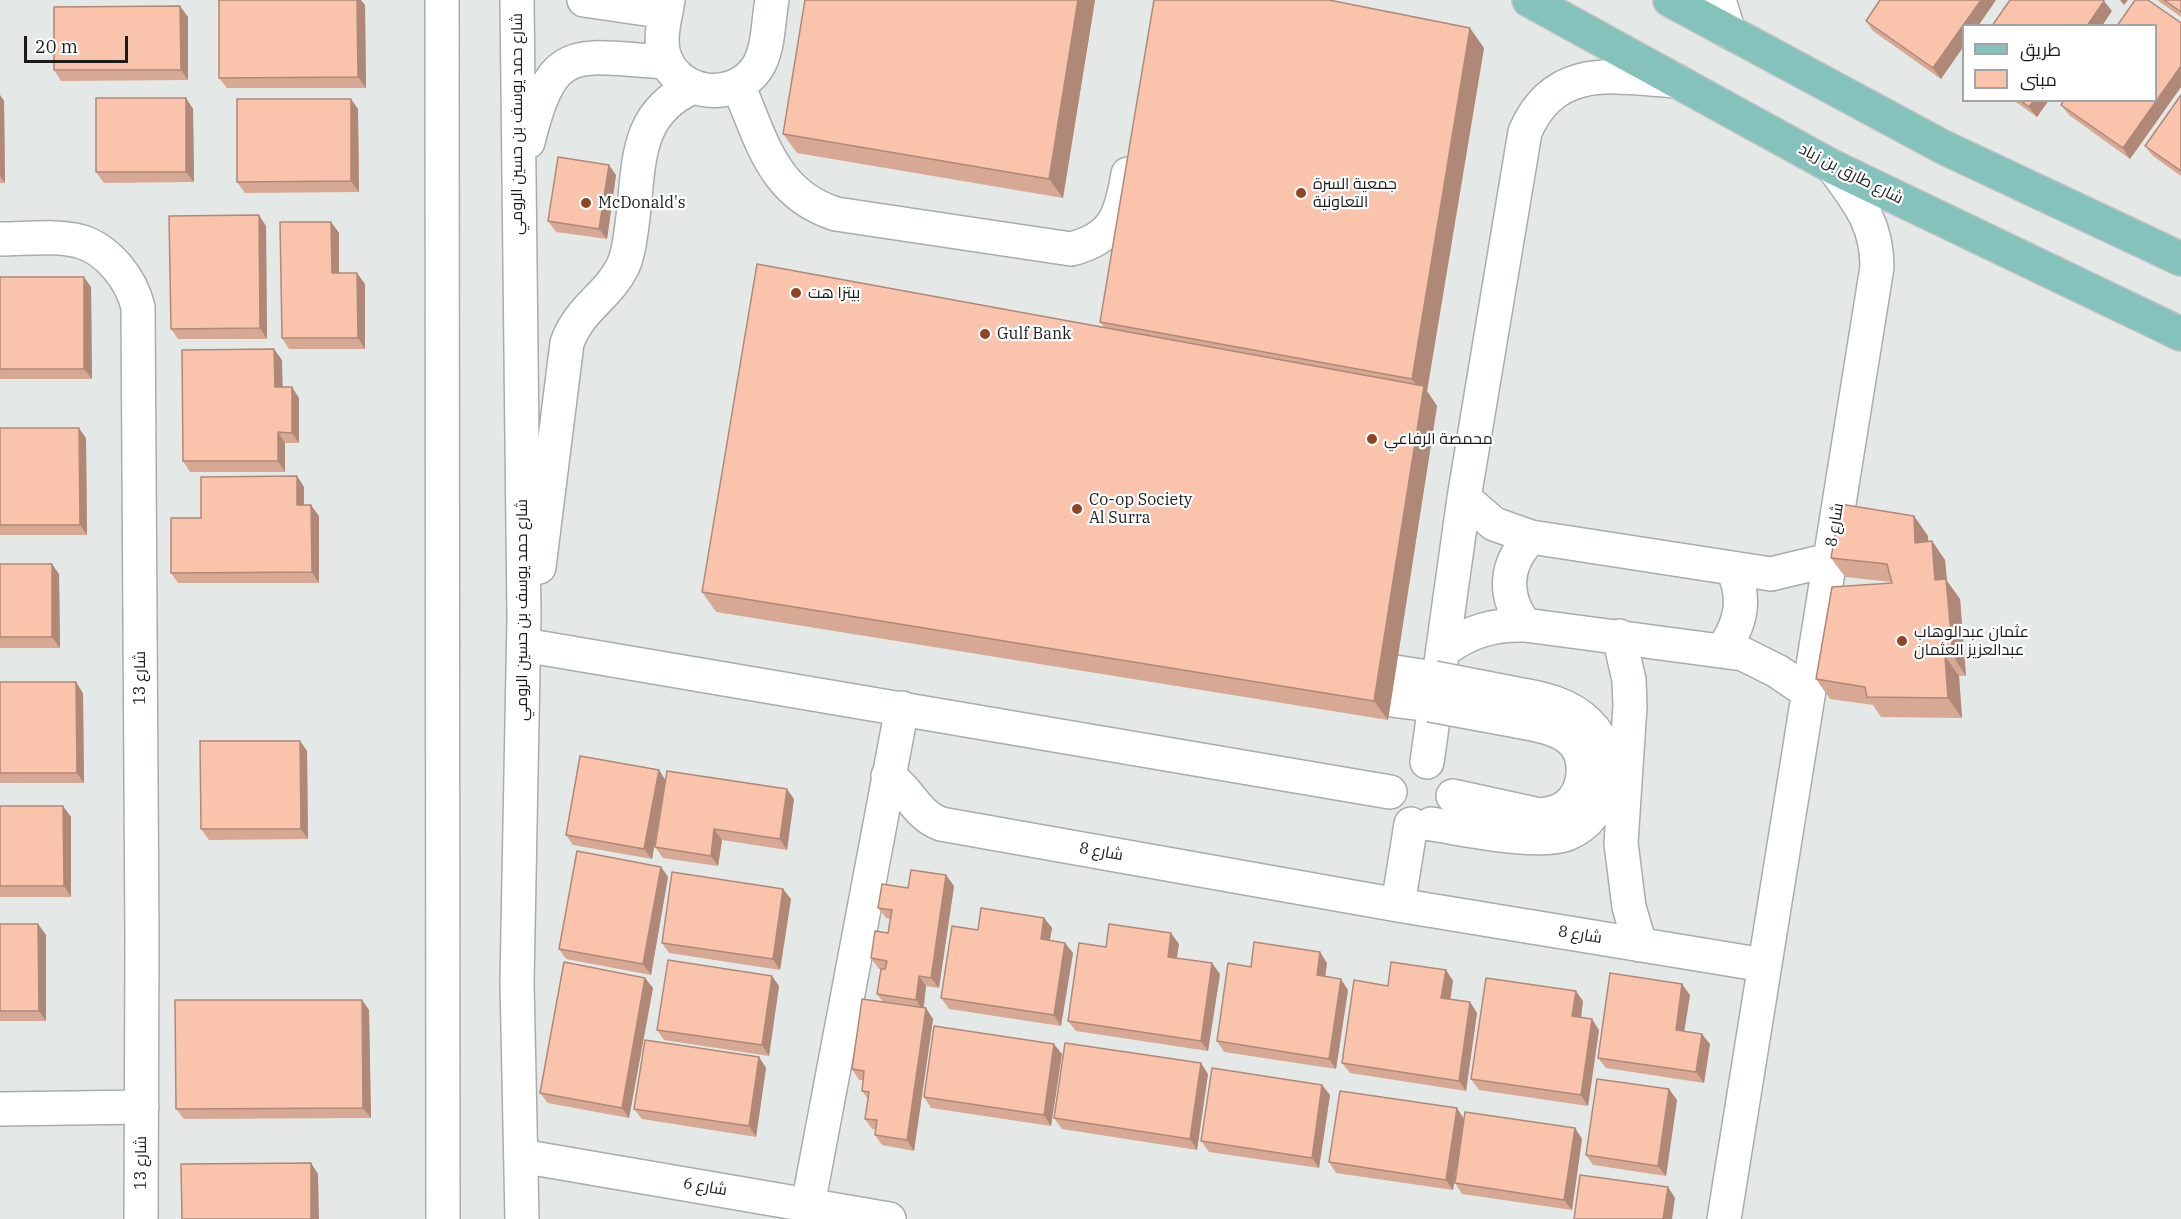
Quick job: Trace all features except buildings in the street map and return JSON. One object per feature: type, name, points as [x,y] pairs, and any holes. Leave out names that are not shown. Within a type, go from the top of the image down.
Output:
[{"type":"main road","name":"شارع طارق بن زياد","points":[[1529,0],[1833,167],[2181,334]]},
{"type":"main road","points":[[1670,0],[1943,147],[2181,259]]},
{"type":"street","points":[[442,0],[442,1219]]},
{"type":"street","name":"شارع حمد يوسف بن حسين الرومي","points":[[517,0],[517,187],[524,631],[518,982],[522,1219]]},
{"type":"street","points":[[584,0],[667,6],[662,41],[667,62],[674,73],[693,87],[714,91],[738,86],[758,66],[763,54],[772,0]]},
{"type":"street","points":[[1719,0],[1729,32]]},
{"type":"street","points":[[517,187],[540,97],[564,65],[588,58],[667,62]]},
{"type":"street","points":[[1427,762],[1436,677],[1464,498],[1522,146],[1529,122],[1550,95],[1573,81],[1604,76],[1677,81]]},
{"type":"street","points":[[738,86],[771,161],[783,182],[807,202],[836,214],[1071,249],[1097,240],[1117,220],[1123,207],[1131,150]]},
{"type":"street","points":[[693,87],[672,98],[649,124],[625,264],[609,287],[583,312],[567,343],[543,548],[524,631],[902,708],[1390,792]]},
{"type":"street","name":"شارع 8","points":[[1724,1219],[1877,267],[1877,248],[1868,218],[1833,167]]},
{"type":"street","name":"شارع 13","points":[[0,238],[79,241],[95,249],[120,271],[132,290],[138,307],[141,1219]]},
{"type":"street","points":[[1464,498],[1494,524],[1531,537],[1772,574],[1829,560]]},
{"type":"street","points":[[1526,625],[1515,612],[1509,596],[1508,579],[1511,563],[1519,549],[1531,537]]},
{"type":"street","points":[[1722,650],[1732,637],[1740,616],[1739,590],[1732,568]]},
{"type":"street","points":[[1436,677],[1463,636],[1483,628],[1504,624],[1722,650],[1762,662],[1808,692]]},
{"type":"street","points":[[1619,636],[1629,680],[1630,706],[1621,843],[1629,907],[1640,945]]},
{"type":"street","points":[[1393,686],[1436,677],[1517,707],[1573,741],[1583,764],[1583,777],[1575,798],[1555,813],[1540,815],[1453,796]]},
{"type":"street","points":[[1421,824],[1447,814],[1453,796],[1449,776],[1442,769],[1427,762],[1404,767],[1397,774],[1390,792],[1395,811],[1421,824],[1553,838],[1580,826],[1597,808],[1607,783],[1608,769],[1600,738],[1589,723],[1575,712],[1547,700],[1517,707]]},
{"type":"street","points":[[808,1205],[902,708]]},
{"type":"street","name":"شارع 8","points":[[888,776],[906,790],[919,812],[929,820],[941,824],[1398,905],[1764,965]]},
{"type":"street","points":[[1398,905],[1421,824]]},
{"type":"street","points":[[0,1109],[142,1107]]},
{"type":"street","name":"شارع 6","points":[[521,1156],[889,1219]]},
{"type":"place","name":"جمعية السرة التعاونية","points":[[1301,193]]},
{"type":"place","name":"McDonald's","points":[[586,203]]},
{"type":"place","name":"بيتزا هت","points":[[796,293]]},
{"type":"place","name":"Gulf Bank","points":[[985,334]]},
{"type":"place","name":"محمصة الرفاعي","points":[[1372,439]]},
{"type":"place","name":"Co-op Society Al Surra","points":[[1077,509]]},
{"type":"place","name":"عثمان عبدالوهاب عبدالعزيز العثمان","points":[[1902,641]]}]
